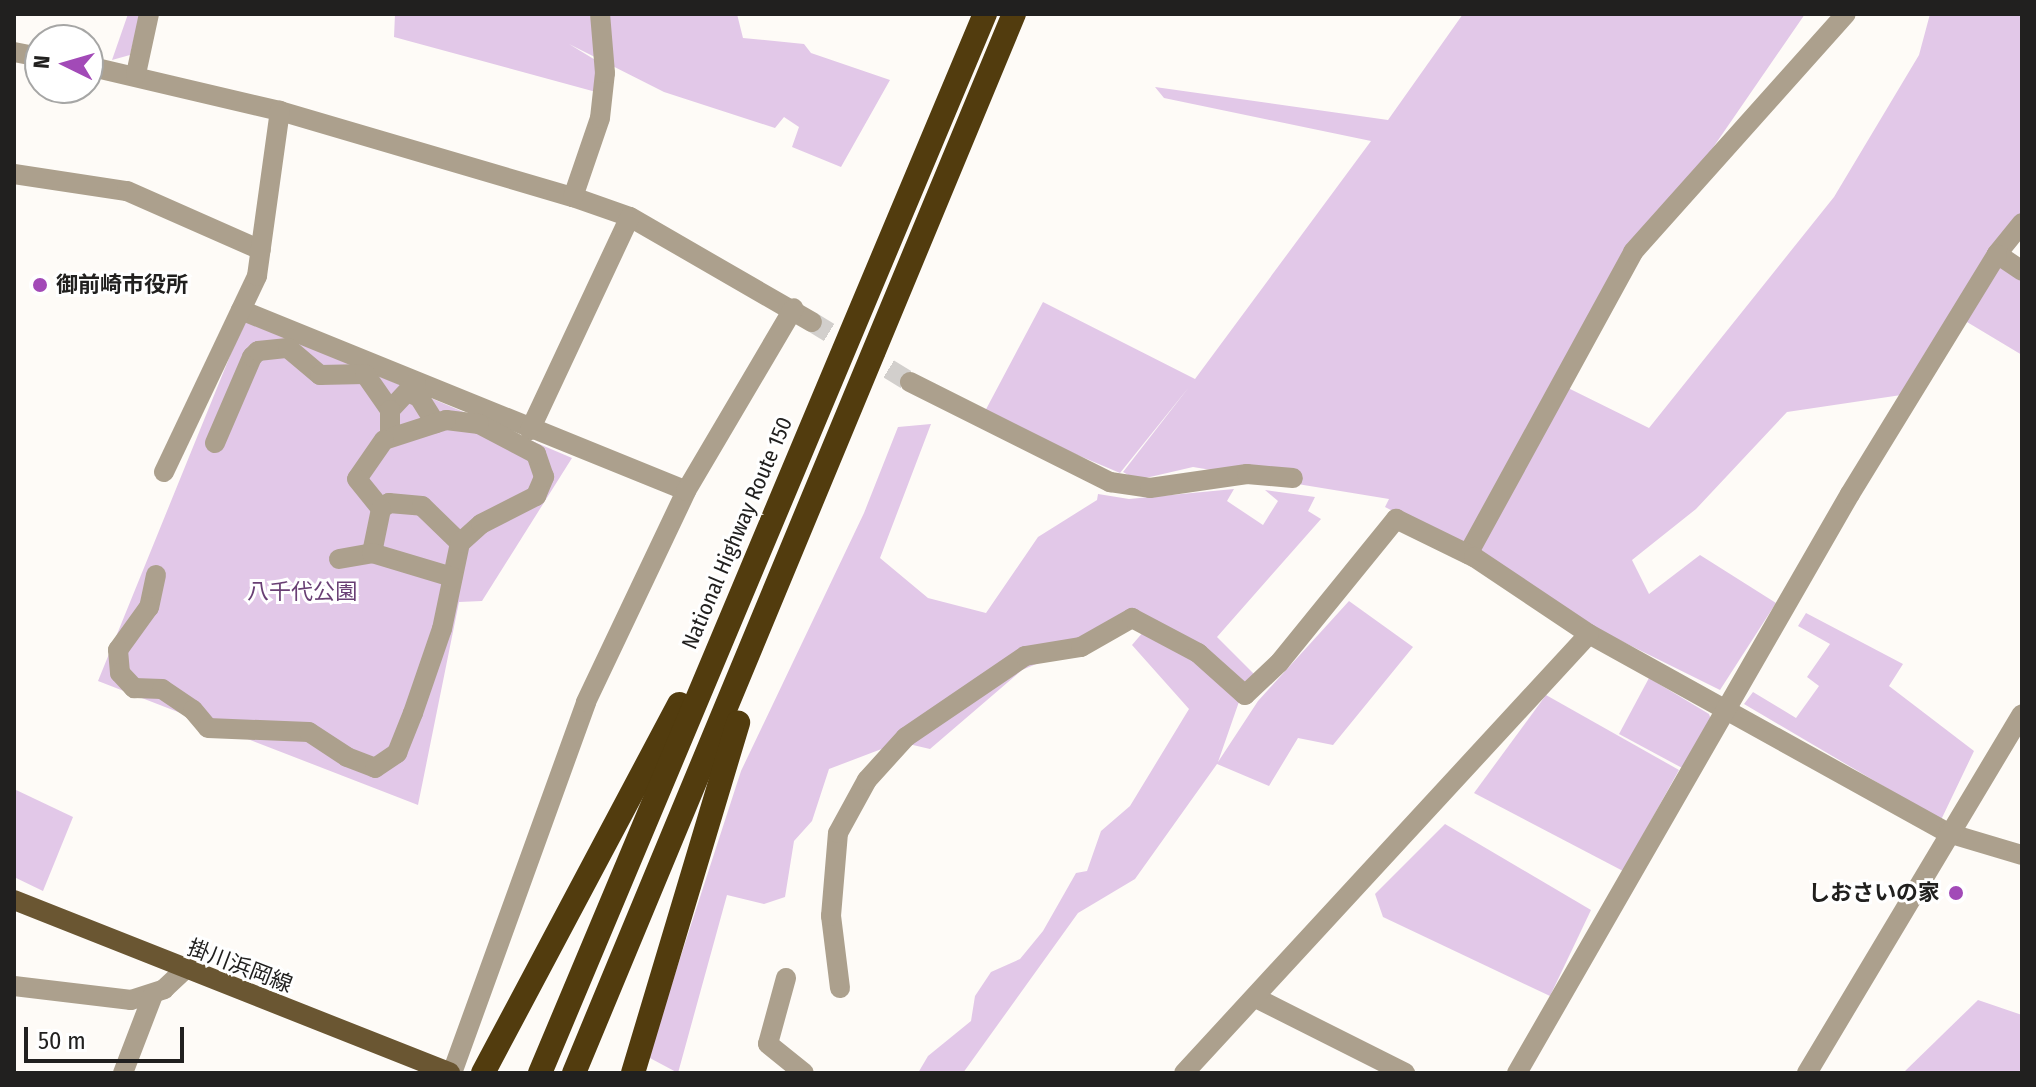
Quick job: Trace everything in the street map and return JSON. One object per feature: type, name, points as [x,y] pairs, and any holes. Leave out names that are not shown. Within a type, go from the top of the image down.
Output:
[{"type":"highway","name":"National Highway Route 150","points":[[540,1073],[743,583],[985,14]]},
{"type":"highway","points":[[574,1073],[773,605],[1014,14]]},
{"type":"highway","points":[[483,1073],[743,583]]},
{"type":"highway","points":[[633,1073],[773,605]]},
{"type":"main road","name":"掛川浜岡線","points":[[14,900],[183,971],[451,1073]]},
{"type":"street","points":[[136,74],[149,14]]},
{"type":"street","points":[[573,197],[600,118],[605,73],[600,14]]},
{"type":"street","points":[[1468,554],[1633,252],[1846,14]]},
{"type":"street","points":[[104,69],[280,111],[573,197],[630,217],[794,308],[812,322]]},
{"type":"street","points":[[164,472],[257,276],[280,111]]},
{"type":"street","points":[[14,174],[127,191],[261,250]]},
{"type":"street","points":[[530,430],[630,217]]},
{"type":"street","points":[[1517,1073],[1726,710],[1997,254],[2022,223]]},
{"type":"street","points":[[1997,254],[2022,271]]},
{"type":"street","points":[[451,1073],[586,702],[686,491],[794,308]]},
{"type":"street","points":[[241,310],[413,388],[686,491]]},
{"type":"street","points":[[215,443],[258,351],[288,348],[320,375],[365,374],[390,410],[390,437]]},
{"type":"street","points":[[910,382],[1120,484],[1150,488],[1247,474],[1293,478]]},
{"type":"street","points":[[390,410],[413,388]]},
{"type":"street","points":[[413,388],[435,423]]},
{"type":"street","points":[[156,575],[149,607],[118,650],[120,673],[134,688],[162,689],[193,710],[208,728],[309,732],[347,757],[375,768],[397,753],[402,740],[442,629],[460,543],[481,524],[536,496],[544,477],[536,454],[479,424],[435,423],[390,437],[357,479],[381,509]]},
{"type":"street","points":[[372,553],[381,509],[389,503],[422,506],[460,543]]},
{"type":"street","points":[[840,988],[831,916],[838,833],[867,780],[906,737],[1025,656],[1081,647],[1132,618],[1198,653],[1245,695],[1279,663],[1396,519],[1468,554],[1589,634],[1948,833],[2022,855]]},
{"type":"street","points":[[339,559],[372,553],[452,577]]},
{"type":"street","points":[[1184,1073],[1589,634]]},
{"type":"street","points":[[1807,1073],[2022,714]]},
{"type":"street","points":[[14,986],[119,1000],[153,995],[183,971]]},
{"type":"street","points":[[786,978],[768,1044],[804,1073]]},
{"type":"street","points":[[123,1073],[153,995]]},
{"type":"street","points":[[1256,998],[1405,1073]]},
{"type":"green space","points":[[128,14],[140,14],[130,55],[112,60]]},
{"type":"green space","points":[[395,14],[737,14],[743,38],[804,44],[811,53],[890,80],[841,167],[792,147],[799,127],[784,117],[775,128],[664,92],[569,44],[597,61],[596,92],[394,37]]},
{"type":"green space","points":[[1463,14],[1805,14],[1604,306],[1560,384],[1649,428],[1834,197],[1919,55],[1930,14],[2022,14],[2022,238],[2005,259],[2022,269],[2022,355],[1962,319],[1908,394],[1787,412],[1696,509],[1632,560],[1649,594],[1700,555],[1776,603],[1720,690],[1601,631],[1469,550],[1385,507],[1389,499],[1193,467],[1137,480],[1123,472],[1189,387],[1120,473],[983,415],[1043,302],[1195,379],[1371,141],[1164,98],[1155,87],[1388,120]]},
{"type":"green space","name":"八千代公園","points":[[245,319],[572,458],[482,601],[459,602],[418,805],[98,681]]},
{"type":"green space","points":[[931,424],[880,558],[928,598],[986,613],[1038,537],[1097,500],[1098,494],[1129,499],[1234,489],[1227,501],[1263,525],[1278,501],[1265,490],[1315,497],[1308,511],[1321,519],[1217,637],[1258,678],[1241,696],[1218,762],[1258,701],[1349,601],[1413,647],[1333,745],[1298,738],[1269,786],[1217,764],[1135,879],[1078,913],[963,1073],[918,1073],[928,1056],[971,1021],[975,996],[991,972],[1020,959],[1043,931],[1076,873],[1087,871],[1101,831],[1130,806],[1189,709],[1132,645],[1144,631],[1133,623],[1022,670],[930,749],[900,742],[829,769],[812,821],[794,841],[785,897],[764,904],[727,895],[678,1073],[648,1057],[741,771],[864,513],[898,427]]},
{"type":"green space","points":[[1806,613],[1903,664],[1889,686],[1974,751],[1941,820],[1744,704],[1753,692],[1796,718],[1819,686],[1807,677],[1830,644],[1798,626]]},
{"type":"green space","points":[[1649,678],[1709,714],[1711,720],[1684,769],[1619,734]]},
{"type":"green space","points":[[1546,695],[1679,770],[1623,871],[1474,793]]},
{"type":"green space","points":[[14,789],[73,817],[43,891],[14,877]]},
{"type":"green space","points":[[1445,824],[1591,910],[1550,996],[1383,917],[1375,894]]},
{"type":"green space","points":[[1978,1000],[2022,1015],[2022,1073],[1903,1073]]},
{"type":"tunnel","points":[[812,322],[910,382]]},
{"type":"place","name":"御前崎市役所","points":[[40,285]]},
{"type":"place","name":"しおさいの家","points":[[1956,893]]}]
